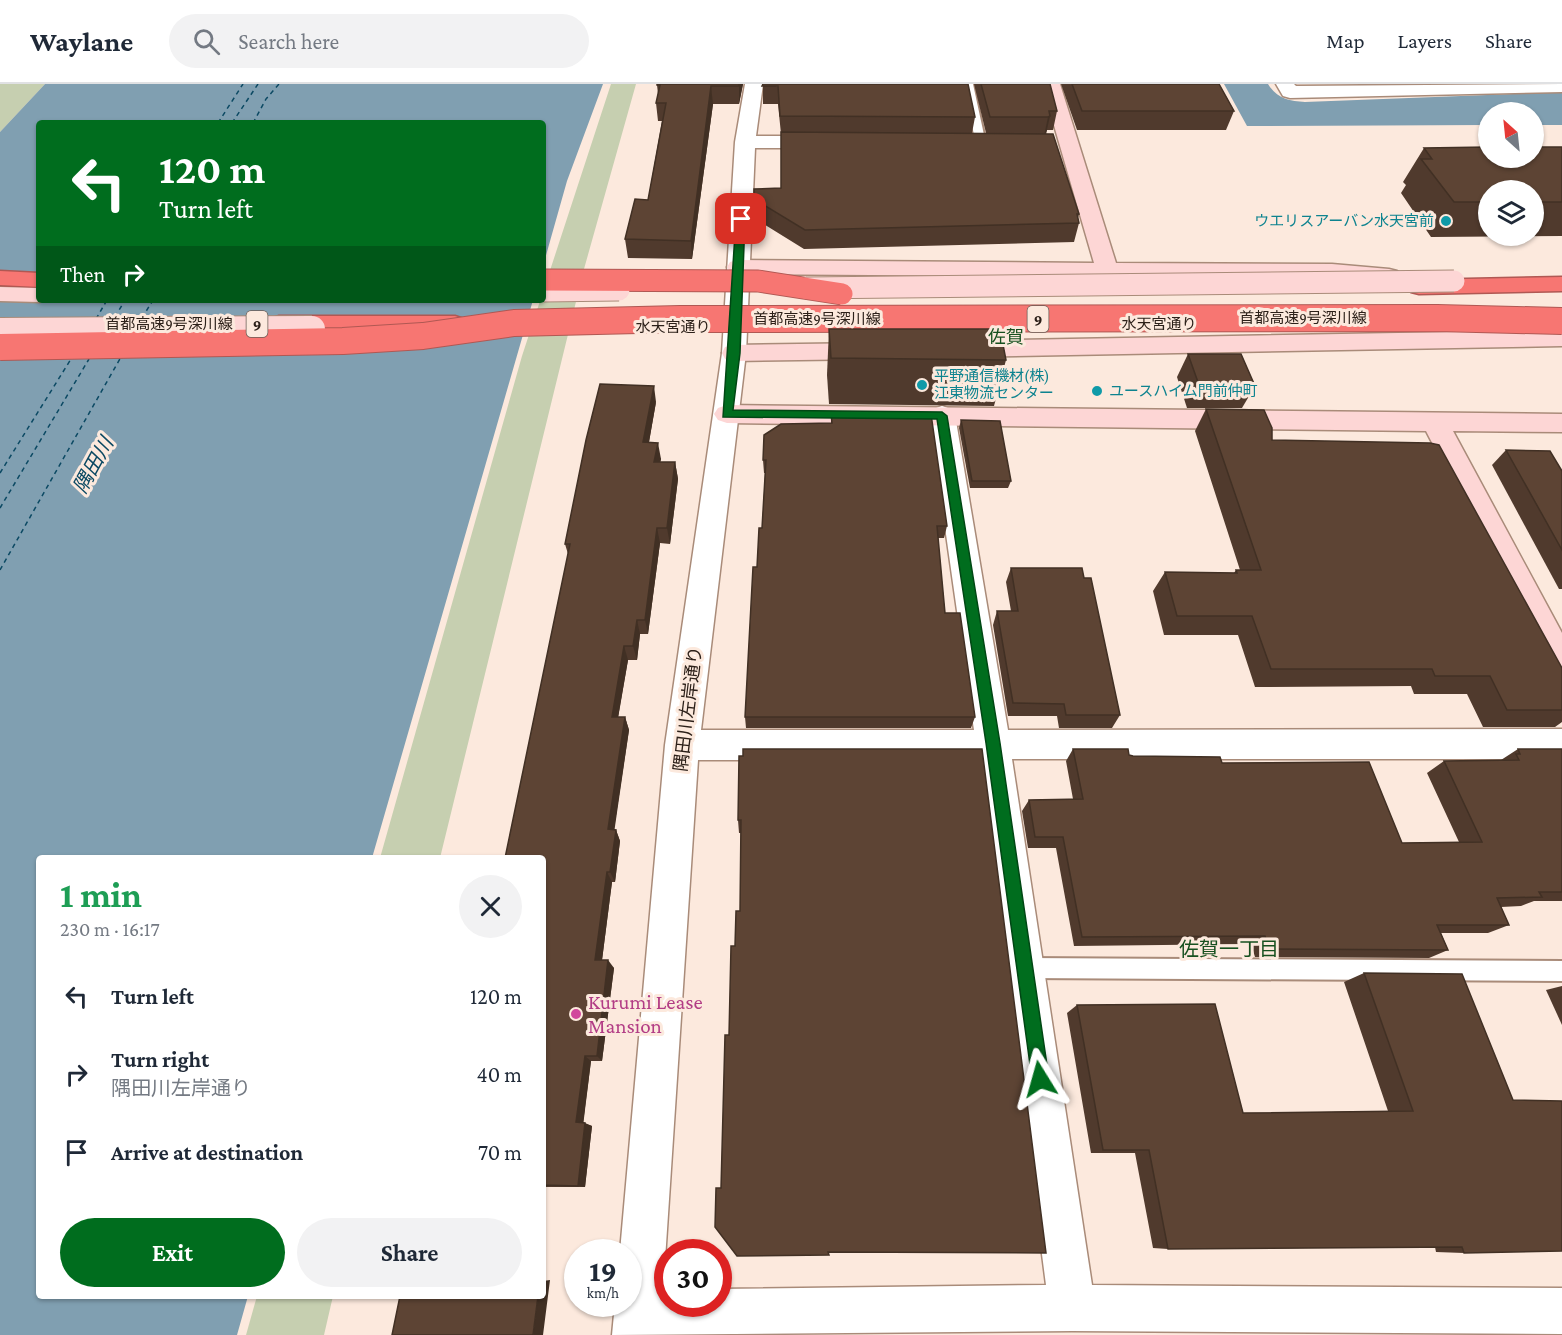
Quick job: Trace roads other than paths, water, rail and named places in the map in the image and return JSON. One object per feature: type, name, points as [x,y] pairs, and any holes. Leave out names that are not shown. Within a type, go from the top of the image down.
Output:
[{"type":"highway","points":[[0,278],[36,280]]},
{"type":"highway","points":[[546,280],[758,281],[842,294]]},
{"type":"highway","name":"首都高速9号深川線","points":[[546,296],[842,294],[1562,283]]},
{"type":"highway","points":[[0,299],[36,298]]},
{"type":"highway","name":"首都高速9号深川線","points":[[0,325],[514,324],[680,319],[1437,318],[1562,322]]},
{"type":"highway","points":[[0,347],[343,341],[423,336],[514,324]]},
{"type":"main road","points":[[1051,84],[1107,269]]},
{"type":"main road","points":[[738,267],[1332,271],[1454,281]]},
{"type":"main road","points":[[546,291],[1454,281],[1562,283]]},
{"type":"main road","points":[[0,294],[36,298]]},
{"type":"main road","name":"水天宮通り","points":[[0,331],[1562,322]]},
{"type":"main road","points":[[938,350],[1562,338]]},
{"type":"main road","points":[[734,353],[890,351]]},
{"type":"main road","points":[[727,414],[1562,423]]},
{"type":"main road","points":[[1434,421],[1562,663]]},
{"type":"street","name":"隅田川左岸通り","points":[[637,1324],[682,745],[734,353],[745,142],[754,84]]},
{"type":"street","points":[[1285,84],[1290,92],[1562,86]]},
{"type":"street","points":[[745,142],[851,143]]},
{"type":"street","points":[[958,144],[1003,144]]},
{"type":"street","points":[[1048,144],[1070,144]]},
{"type":"street","points":[[942,416],[993,743],[1072,1308]]},
{"type":"street","points":[[682,745],[1562,744]]},
{"type":"street","points":[[637,1324],[1072,1308],[1244,1322],[1562,1311]]},
{"type":"lane","points":[[968,84],[981,144]]},
{"type":"lane","points":[[1024,968],[1562,971]]},
{"type":"water","name":"隅田川","points":[[45,84],[603,84],[567,181],[546,255],[546,120],[36,120],[36,303],[532,303],[373,855],[36,855],[36,1299],[247,1299],[237,1335],[0,1335],[0,132]]},
{"type":"water","points":[[1224,84],[1268,84],[1275,93],[1284,98],[1305,102],[1562,92],[1562,125],[1544,125],[1544,102],[1478,102],[1478,125],[1247,126]]},
{"type":"place","name":"ウエリスアーバン水天宮前","points":[[1446,221]]},
{"type":"place","name":"平野通信機材(株) 江東物流センター","points":[[922,385]]},
{"type":"place","name":"ユースハイム門前仲町","points":[[1097,391]]},
{"type":"place","name":"Kurumi Lease Mansion","points":[[576,1014]]},
{"type":"district","name":"佐賀","points":[[1006,337]]},
{"type":"district","name":"佐賀一丁目","points":[[1229,949]]}]
